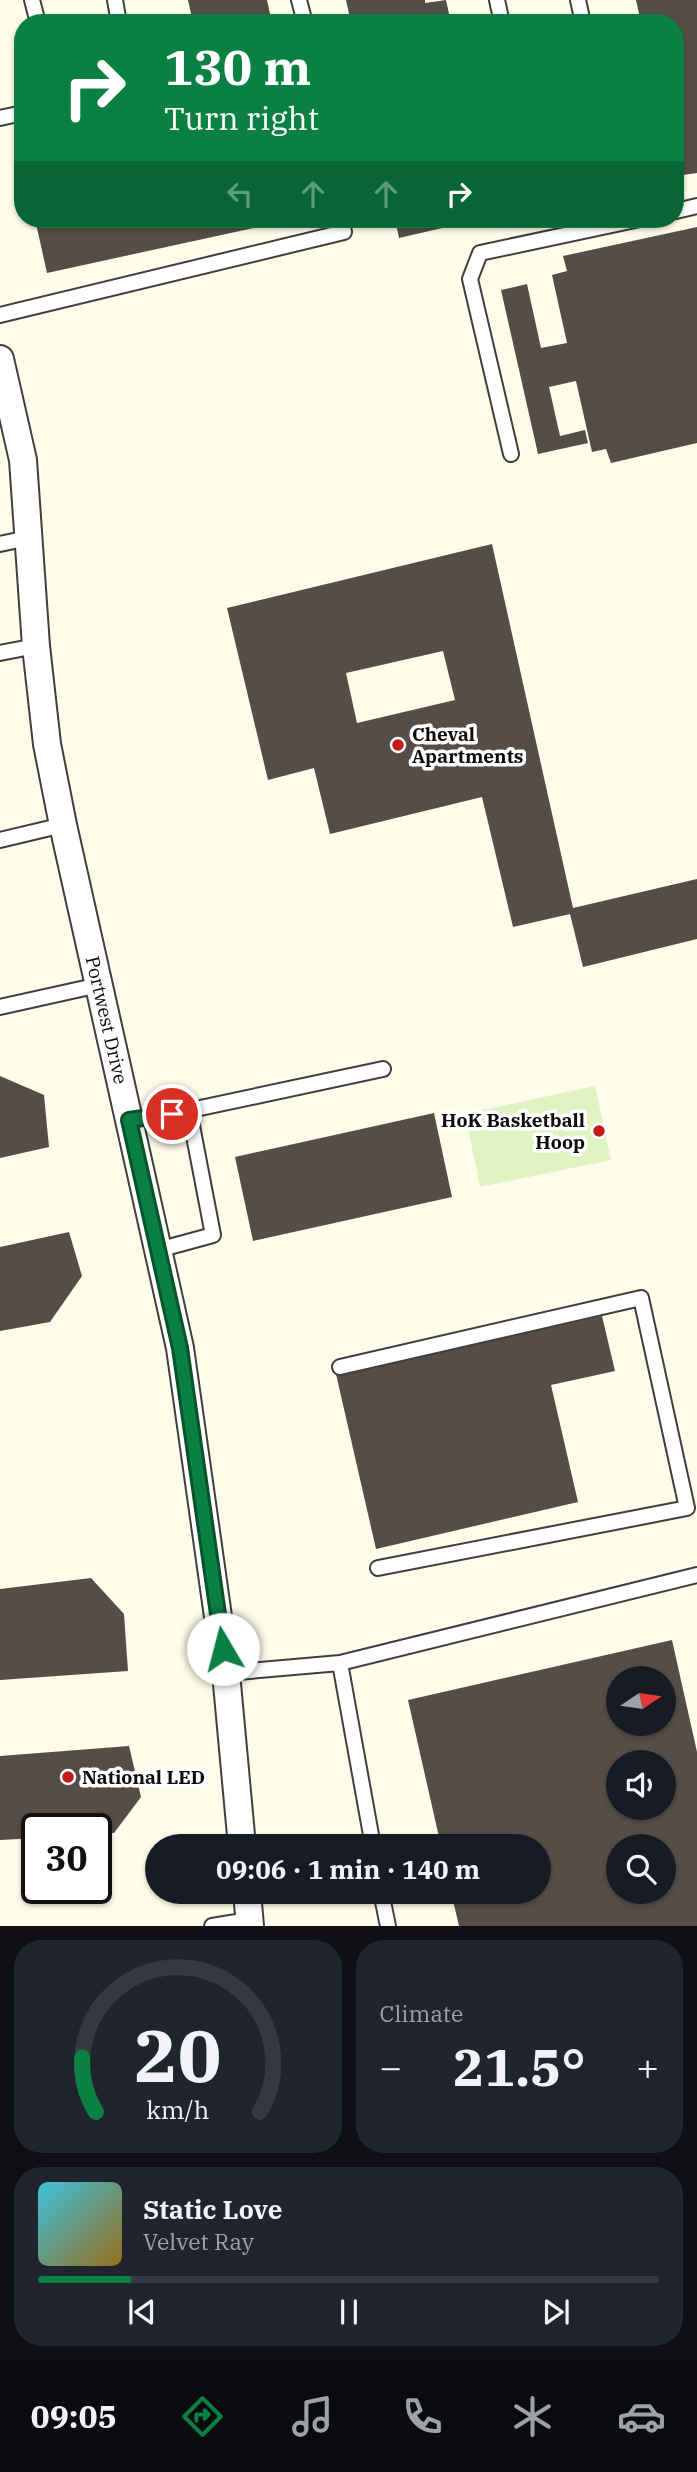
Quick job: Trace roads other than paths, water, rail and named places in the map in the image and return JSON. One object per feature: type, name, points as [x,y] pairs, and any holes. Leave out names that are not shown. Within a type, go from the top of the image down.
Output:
[{"type":"street","name":"Portwest Drive","points":[[0,359],[23,460],[36,646],[47,744],[180,1348],[226,1673],[241,1834]]},
{"type":"street","points":[[248,1904],[250,1923]]},
{"type":"lane","points":[[0,315],[344,232],[343,228]]},
{"type":"lane","points":[[511,454],[470,279],[480,253],[598,228]]},
{"type":"lane","points":[[0,544],[28,538]]},
{"type":"lane","points":[[0,653],[36,646]]},
{"type":"lane","points":[[0,840],[63,825]]},
{"type":"lane","points":[[0,1007],[99,985]]},
{"type":"lane","points":[[129,1120],[383,1069]]},
{"type":"lane","points":[[158,1250],[214,1235],[188,1110]]},
{"type":"lane","points":[[340,1367],[641,1298],[687,1508],[378,1568]]},
{"type":"lane","points":[[226,1673],[340,1663],[697,1575]]},
{"type":"lane","points":[[340,1663],[371,1834]]},
{"type":"lane","points":[[384,1904],[388,1926]]},
{"type":"lane","points":[[212,1926],[250,1923]]},
{"type":"place","name":"Cheval Apartments","points":[[398,745]]},
{"type":"place","name":"HoK Basketball Hoop","points":[[599,1131]]},
{"type":"place","name":"National LED","points":[[68,1777]]}]
